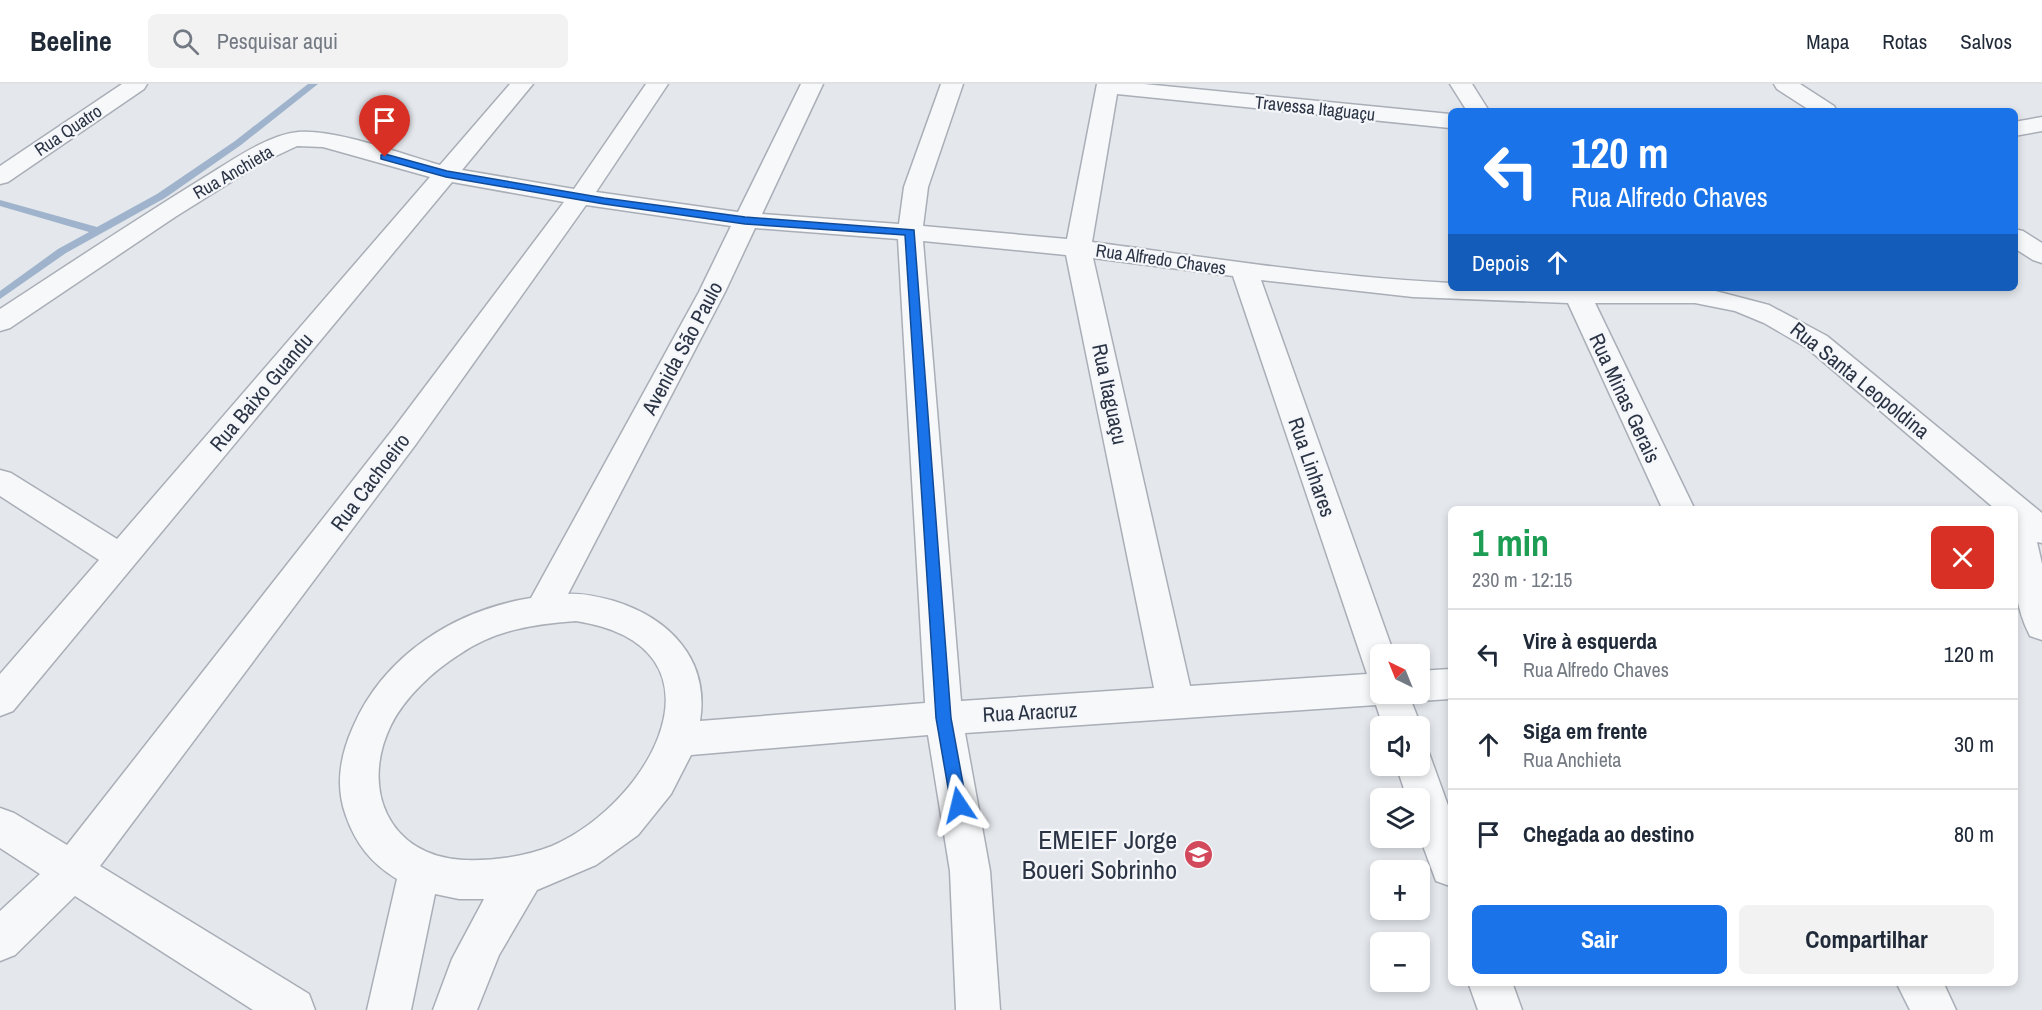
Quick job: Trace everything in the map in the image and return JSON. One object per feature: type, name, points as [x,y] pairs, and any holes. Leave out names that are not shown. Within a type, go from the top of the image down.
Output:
[{"type":"street","name":"Rua Quatro","points":[[0,177],[136,84]]},
{"type":"street","name":"Rua Baixo Guandu","points":[[0,699],[522,84]]},
{"type":"street","name":"Rua Cachoeiro","points":[[0,940],[72,872],[405,436],[580,197],[657,84]]},
{"type":"street","name":"Avenida São Paulo","points":[[543,609],[712,292],[812,84]]},
{"type":"street","points":[[952,84],[915,187],[910,232],[944,718],[970,871],[978,1010]]},
{"type":"street","points":[[1461,84],[1476,108]]},
{"type":"street","points":[[1785,84],[1821,108]]},
{"type":"street","name":"Travessa Itaguaçu","points":[[1108,85],[1448,122]]},
{"type":"street","name":"Rua Itaguaçu","points":[[1108,85],[1078,248],[1175,704]]},
{"type":"street","points":[[2018,128],[2042,124]]},
{"type":"street","name":"Rua Anchieta","points":[[0,322],[253,158],[292,140],[324,140],[446,174],[580,197],[745,220]]},
{"type":"street","name":"Rua Alfredo Chaves","points":[[745,220],[910,232],[1078,248],[1244,270],[1448,292],[1531,295],[1575,291]]},
{"type":"street","points":[[2018,239],[2042,255]]},
{"type":"street","name":"Rua Linhares","points":[[1244,270],[1373,644]]},
{"type":"street","name":"Rua Minas Gerais","points":[[1575,291],[1677,506]]},
{"type":"street","name":"Rua Santa Leopoldina","points":[[1575,291],[1720,298],[1758,308],[1784,320],[1817,342],[2010,506]]},
{"type":"street","points":[[0,481],[120,557]]},
{"type":"street","name":"Rua Santa Leopoldina","points":[[2018,512],[2042,531]]},
{"type":"street","points":[[2018,528],[2036,613],[2042,626]]},
{"type":"street","points":[[576,607],[606,611],[632,622],[655,637],[671,657],[681,681],[684,709],[679,739],[667,768],[648,796],[623,822],[593,845],[560,862],[523,875],[486,880],[451,879],[419,870],[392,854],[373,832],[360,807],[358,777],[363,748],[376,718],[394,690],[419,665],[447,644],[478,627],[500,619],[543,609],[576,607]]},
{"type":"street","points":[[1430,685],[1448,684]]},
{"type":"street","name":"Rua Aracruz","points":[[679,739],[944,718],[1370,690]]},
{"type":"street","points":[[1419,776],[1448,861]]},
{"type":"street","points":[[0,826],[293,1010]]},
{"type":"street","points":[[389,1010],[419,870]]},
{"type":"street","points":[[455,1010],[460,992],[492,924],[523,875]]},
{"type":"street","points":[[1492,986],[1500,1010]]},
{"type":"street","points":[[1920,986],[1934,1010]]},
{"type":"waterway","points":[[98,231],[161,196],[238,143],[314,84]]},
{"type":"waterway","points":[[0,203],[98,231]]},
{"type":"waterway","points":[[0,296],[62,251],[98,231]]},
{"type":"place","name":"EMEIEF Jorge Boueri Sobrinho","points":[[1198,854]]},
{"type":"route","points":[[385,157],[446,174],[604,201],[745,220],[910,232],[944,718],[959,805]]}]
